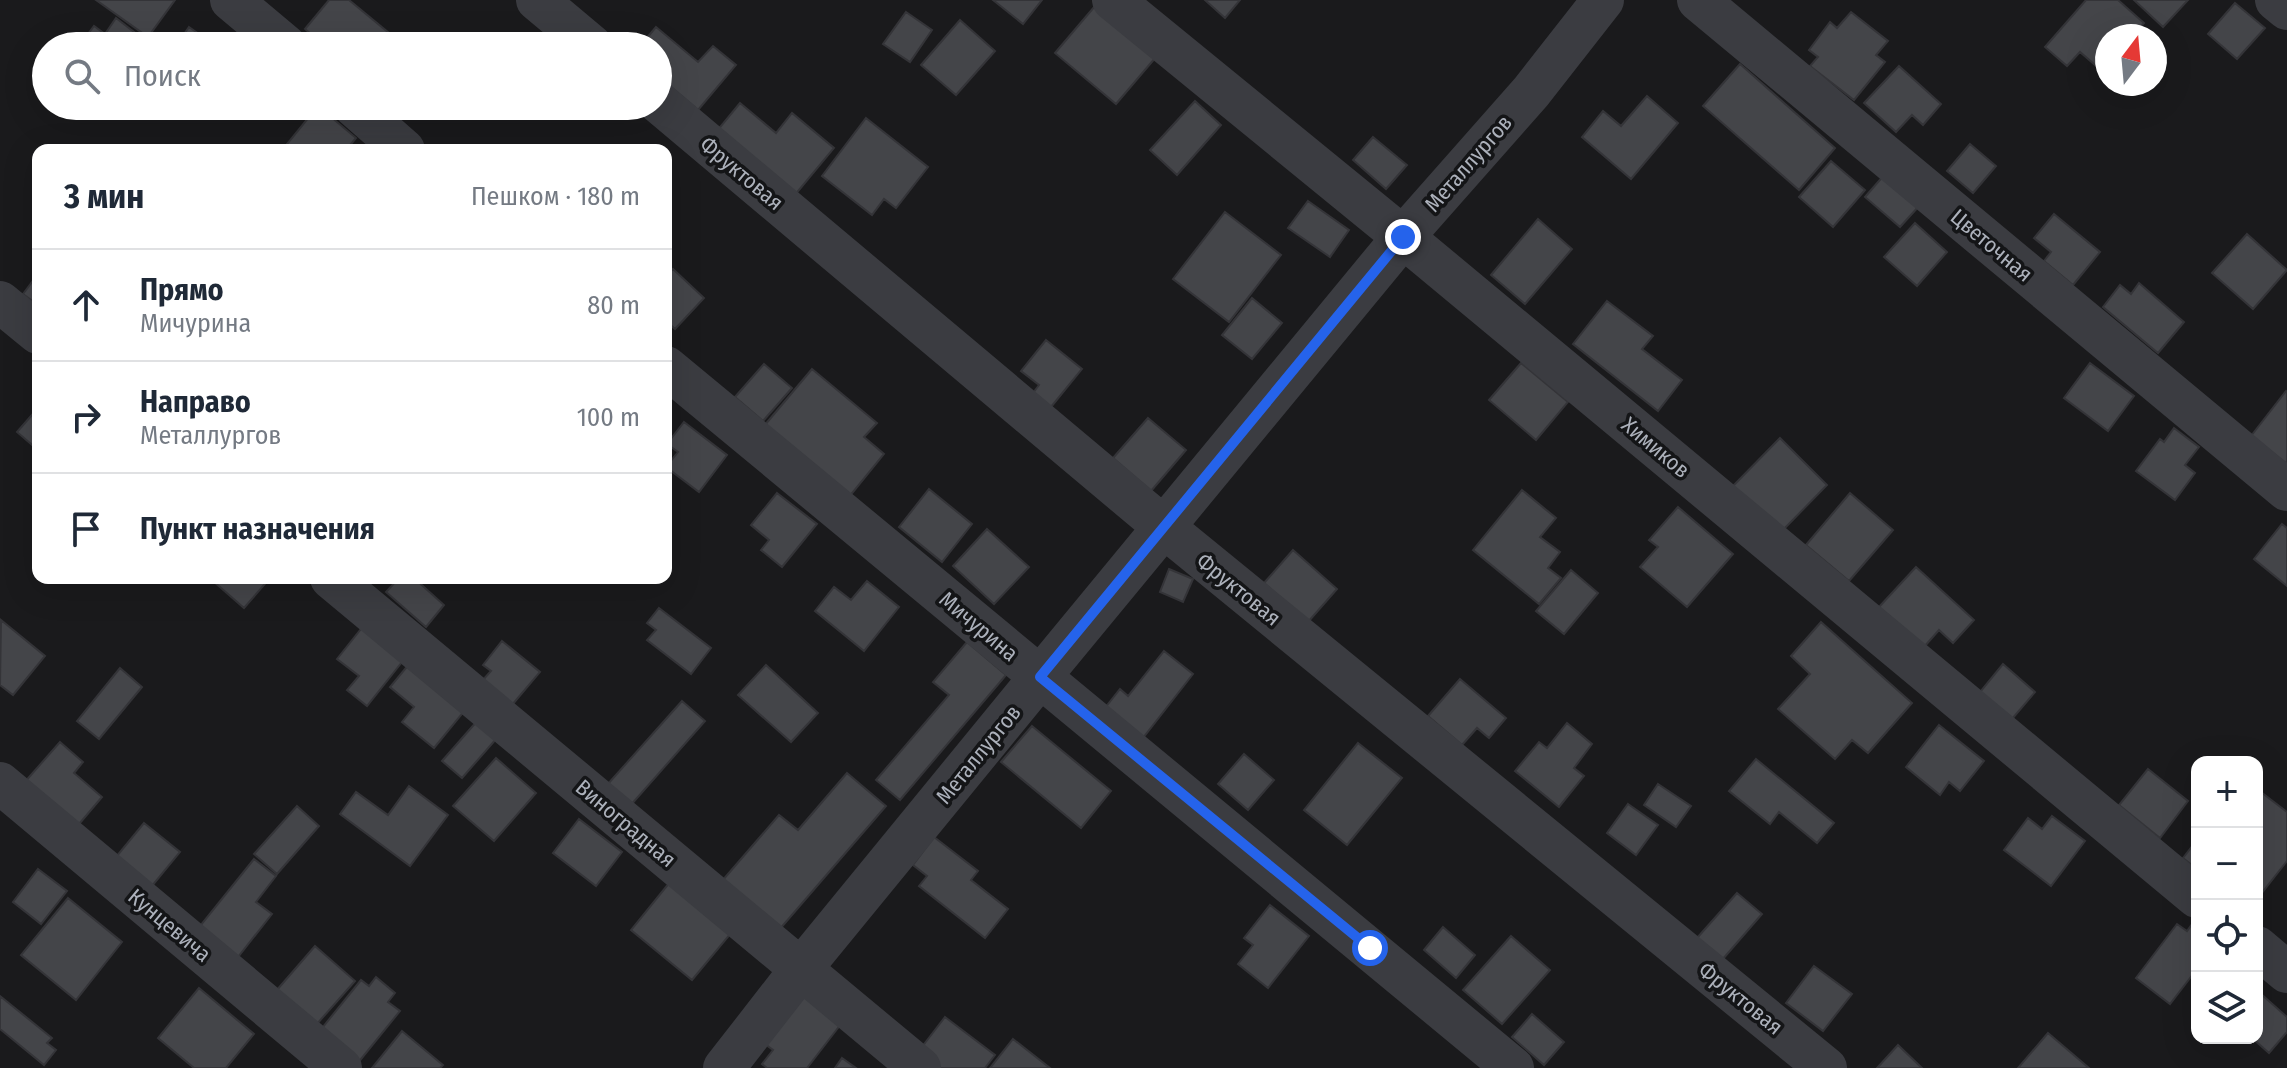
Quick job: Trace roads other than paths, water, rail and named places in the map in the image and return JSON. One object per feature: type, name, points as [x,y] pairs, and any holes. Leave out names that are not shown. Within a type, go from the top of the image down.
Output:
[{"type":"street","points":[[231,0],[269,32]]},
{"type":"street","points":[[537,0],[575,32]]},
{"type":"street","name":"Химиков","points":[[1113,0],[2191,892]]},
{"type":"street","name":"Металлургов","points":[[724,1068],[1040,677],[1403,237],[1531,92],[1603,0]]},
{"type":"street","name":"Цветочная","points":[[1698,0],[2287,490]]},
{"type":"street","points":[[2276,0],[2287,9]]},
{"type":"street","name":"Фруктовая","points":[[672,114],[1165,528],[1826,1068]]},
{"type":"street","points":[[370,120],[397,144]]},
{"type":"street","points":[[0,302],[32,328]]},
{"type":"street","name":"Мичурина","points":[[672,372],[1513,1068]]},
{"type":"street","name":"Виноградная","points":[[338,584],[920,1068]]},
{"type":"street","name":"Кунцевича","points":[[0,783],[341,1068]]},
{"type":"street","points":[[2263,952],[2287,972]]}]
